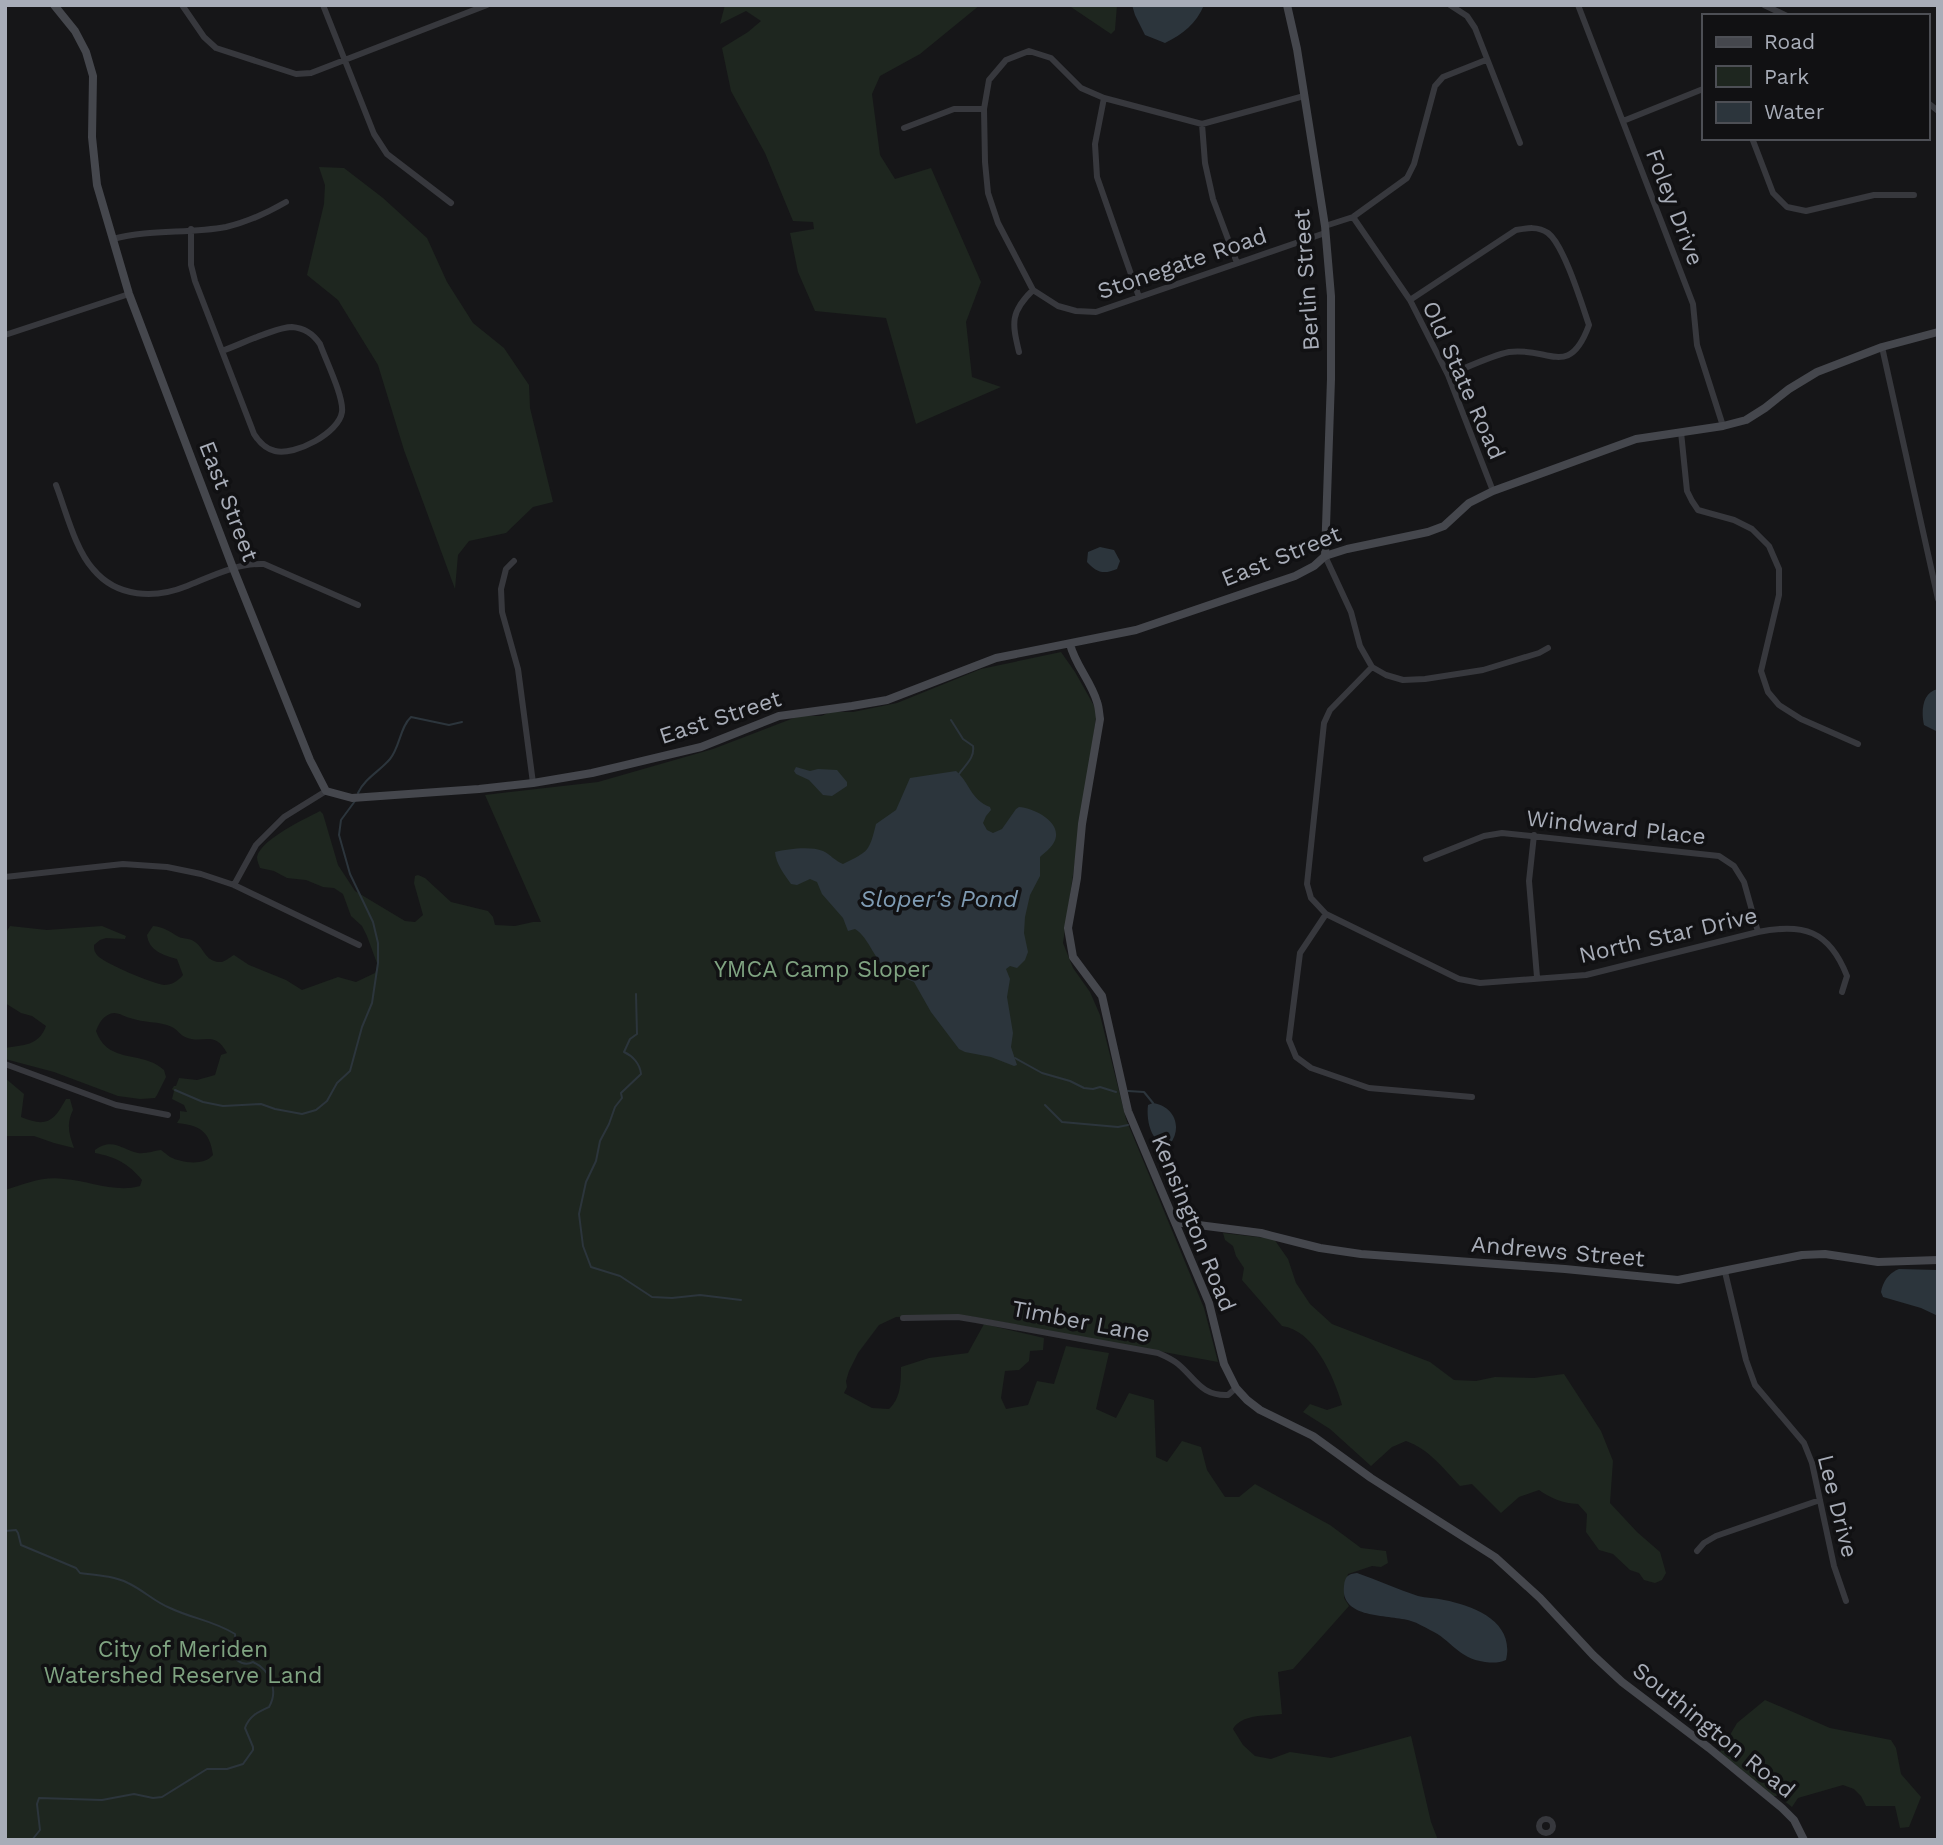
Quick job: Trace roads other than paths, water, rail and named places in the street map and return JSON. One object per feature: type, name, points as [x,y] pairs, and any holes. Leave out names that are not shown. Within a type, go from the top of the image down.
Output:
[{"type":"street","name":"East Street","points":[[54,5],[75,31],[86,52],[93,76],[92,137],[97,185],[129,294],[233,568],[310,760],[326,791],[352,798],[533,783],[592,773],[701,747],[779,716],[887,700],[996,658],[1136,629],[1295,576],[1314,566],[1325,556],[1444,526],[1469,503],[1493,491],[1636,439],[1723,426],[1745,419],[1818,372],[1882,346],[1938,332]]},
{"type":"street","points":[[182,5],[204,37],[216,48],[296,74],[311,73],[487,5]]},
{"type":"street","points":[[323,5],[374,134],[387,154],[452,203]]},
{"type":"street","name":"Berlin Street","points":[[1287,5],[1297,50],[1325,229],[1331,296],[1325,556]]},
{"type":"street","points":[[1450,5],[1466,16],[1475,28],[1520,143]]},
{"type":"street","name":"Foley Drive","points":[[1578,5],[1693,304],[1696,345],[1723,426]]},
{"type":"street","points":[[1764,5],[1783,14]]},
{"type":"street","points":[[1019,352],[1013,327],[1020,303],[1033,290],[998,223],[988,193],[985,162],[984,109],[989,80],[1006,60],[1028,51],[1051,58],[1081,88],[1104,98],[1202,124],[1304,96]]},
{"type":"street","name":"Stonegate Road","points":[[1033,290],[1058,306],[1076,311],[1096,312],[1353,217],[1407,178],[1414,164],[1436,86],[1443,77],[1486,60]]},
{"type":"street","points":[[1623,121],[1702,89]]},
{"type":"street","points":[[1104,98],[1095,144],[1097,177],[1139,297]]},
{"type":"street","points":[[904,128],[954,109],[984,109]]},
{"type":"street","points":[[1202,124],[1205,163],[1213,199],[1237,262]]},
{"type":"street","points":[[1753,140],[1773,193],[1787,207],[1806,211],[1874,195],[1914,195]]},
{"type":"street","points":[[113,239],[141,232],[227,226],[254,218],[286,202]]},
{"type":"street","name":"Old State Road","points":[[1353,217],[1410,300],[1448,375],[1493,491]]},
{"type":"street","points":[[1410,300],[1516,230],[1530,227],[1548,233],[1559,246],[1589,326],[1583,341],[1572,354],[1558,359],[1522,351],[1506,353],[1448,375]]},
{"type":"street","points":[[191,229],[192,273],[222,351],[254,434],[266,447],[274,451],[290,451],[330,432],[337,424],[341,416],[341,399],[315,336],[291,327],[222,351]]},
{"type":"street","points":[[5,335],[129,294]]},
{"type":"street","points":[[1882,346],[1938,599]]},
{"type":"street","points":[[1681,432],[1688,491],[1692,501],[1698,509],[1734,520],[1752,529],[1769,546],[1779,569],[1779,595],[1760,671],[1768,692],[1779,705],[1801,719],[1858,744]]},
{"type":"street","points":[[56,485],[81,549],[93,569],[111,585],[134,594],[158,594],[250,563],[264,564],[358,604]]},
{"type":"street","points":[[1325,556],[1351,612],[1360,646],[1373,667],[1386,675],[1403,680],[1424,680],[1483,670],[1548,649]]},
{"type":"street","points":[[514,561],[506,569],[501,589],[502,612],[518,669],[533,783]]},
{"type":"street","name":"Kensington Road","points":[[1070,644],[1073,657],[1092,688],[1100,719],[1068,928],[1073,957],[1102,996],[1128,1111],[1209,1303],[1224,1364],[1236,1388],[1247,1401],[1260,1410],[1313,1436],[1371,1478],[1495,1557],[1540,1598],[1593,1655]]},
{"type":"street","points":[[1373,667],[1330,710],[1324,723],[1307,884],[1311,898],[1326,914],[1300,953],[1289,1040],[1296,1057],[1311,1068],[1369,1088],[1472,1097]]},
{"type":"street","points":[[234,886],[256,845],[284,817],[326,791]]},
{"type":"street","name":"Windward Place","points":[[1426,859],[1483,836],[1502,833],[1719,856],[1734,866],[1744,882],[1758,932]]},
{"type":"street","points":[[1534,835],[1529,881],[1536,977]]},
{"type":"street","points":[[5,877],[123,864],[167,867],[201,874],[234,886],[359,945]]},
{"type":"street","name":"North Star Drive","points":[[1326,914],[1459,979],[1480,983],[1586,975],[1758,932],[1783,927],[1805,929],[1825,941],[1837,955],[1847,976],[1842,992]]},
{"type":"street","points":[[5,1064],[116,1105],[168,1115]]},
{"type":"street","name":"Andrews Street","points":[[1175,1222],[1261,1233],[1320,1248],[1371,1255],[1678,1280],[1802,1255],[1825,1254],[1878,1262],[1938,1260]]},
{"type":"street","name":"Lee Drive","points":[[1725,1272],[1746,1360],[1755,1385],[1804,1443],[1812,1463],[1834,1566],[1846,1601]]},
{"type":"street","name":"Timber Lane","points":[[903,1318],[958,1317],[1158,1353],[1175,1362],[1202,1388],[1213,1394],[1228,1395],[1236,1388]]},
{"type":"street","points":[[1697,1550],[1716,1536],[1820,1500]]},
{"type":"street","name":"Southington Road","points":[[1593,1655],[1622,1682],[1782,1808],[1794,1820],[1804,1840]]},
{"type":"water","points":[[1132,5],[1204,5],[1188,28],[1165,43],[1145,35]]},
{"type":"water","points":[[1100,547],[1114,550],[1120,561],[1117,569],[1100,572],[1087,562],[1088,552]]},
{"type":"water","points":[[1938,689],[1938,732],[1924,725],[1923,714],[1926,698]]},
{"type":"water","points":[[796,767],[810,771],[837,770],[847,782],[847,786],[832,796],[823,795],[809,780],[796,774]]},
{"type":"water","name":"Sloper's Pond","points":[[956,771],[978,800],[990,807],[991,810],[983,823],[987,830],[993,833],[1002,829],[1019,807],[1033,810],[1047,818],[1055,830],[1053,844],[1040,857],[1040,876],[1030,895],[1025,917],[1024,933],[1028,952],[1017,968],[1010,966],[1006,969],[1010,979],[1007,997],[1013,1033],[1011,1047],[1017,1065],[1014,1066],[959,1049],[931,1012],[914,982],[892,974],[860,933],[855,929],[848,931],[843,918],[822,894],[817,882],[810,879],[797,885],[791,884],[781,869],[775,852],[812,849],[823,851],[843,864],[867,850],[876,824],[896,810],[910,778]]},
{"type":"water","points":[[1153,1103],[1166,1108],[1174,1118],[1176,1131],[1170,1144],[1158,1141],[1151,1131],[1148,1105]]},
{"type":"water","points":[[1899,1269],[1938,1270],[1938,1316],[1883,1297],[1881,1292],[1885,1281]]},
{"type":"water","points":[[1357,1573],[1418,1596],[1441,1599],[1480,1612],[1499,1626],[1504,1635],[1506,1660],[1493,1663],[1476,1660],[1461,1653],[1438,1634],[1416,1623],[1358,1610],[1350,1605],[1345,1597],[1344,1586],[1348,1576]]},
{"type":"waterway","points":[[358,793],[390,759],[404,726],[411,717],[449,725],[462,722]]},
{"type":"waterway","points":[[951,720],[963,739],[973,746],[971,758],[959,774]]},
{"type":"waterway","points":[[175,1090],[203,1102],[223,1106],[261,1104],[302,1114],[316,1110],[327,1101],[337,1083],[350,1071],[362,1027],[372,1003],[378,963],[378,943],[373,922],[350,874],[339,835],[341,820],[355,801]]},
{"type":"waterway","points":[[636,994],[637,1034],[630,1039],[624,1052],[636,1061],[641,1074],[621,1093],[622,1098],[615,1107],[600,1141],[596,1161],[586,1182],[579,1214],[583,1246],[591,1267],[620,1276],[652,1297],[700,1295],[741,1300]]},
{"type":"waterway","points":[[1015,1058],[1042,1073],[1084,1088],[1100,1087],[1116,1092]]},
{"type":"waterway","points":[[1128,1091],[1144,1092],[1153,1103]]},
{"type":"waterway","points":[[1045,1105],[1062,1122],[1118,1127],[1128,1125]]},
{"type":"waterway","points":[[5,1531],[16,1530],[21,1545],[76,1568],[80,1573],[123,1581],[178,1612],[235,1634],[237,1660],[245,1664],[253,1662],[259,1666],[268,1675],[273,1687],[269,1707],[251,1717],[245,1728],[253,1750],[243,1764],[227,1769],[207,1769],[162,1797],[134,1794],[102,1800],[39,1798],[37,1804],[40,1830],[32,1840]]},
{"type":"park label","name":"YMCA Camp Sloper","points":[[822,969]]},
{"type":"park label","name":"City of Meriden Watershed Reserve Land","points":[[183,1662]]}]
